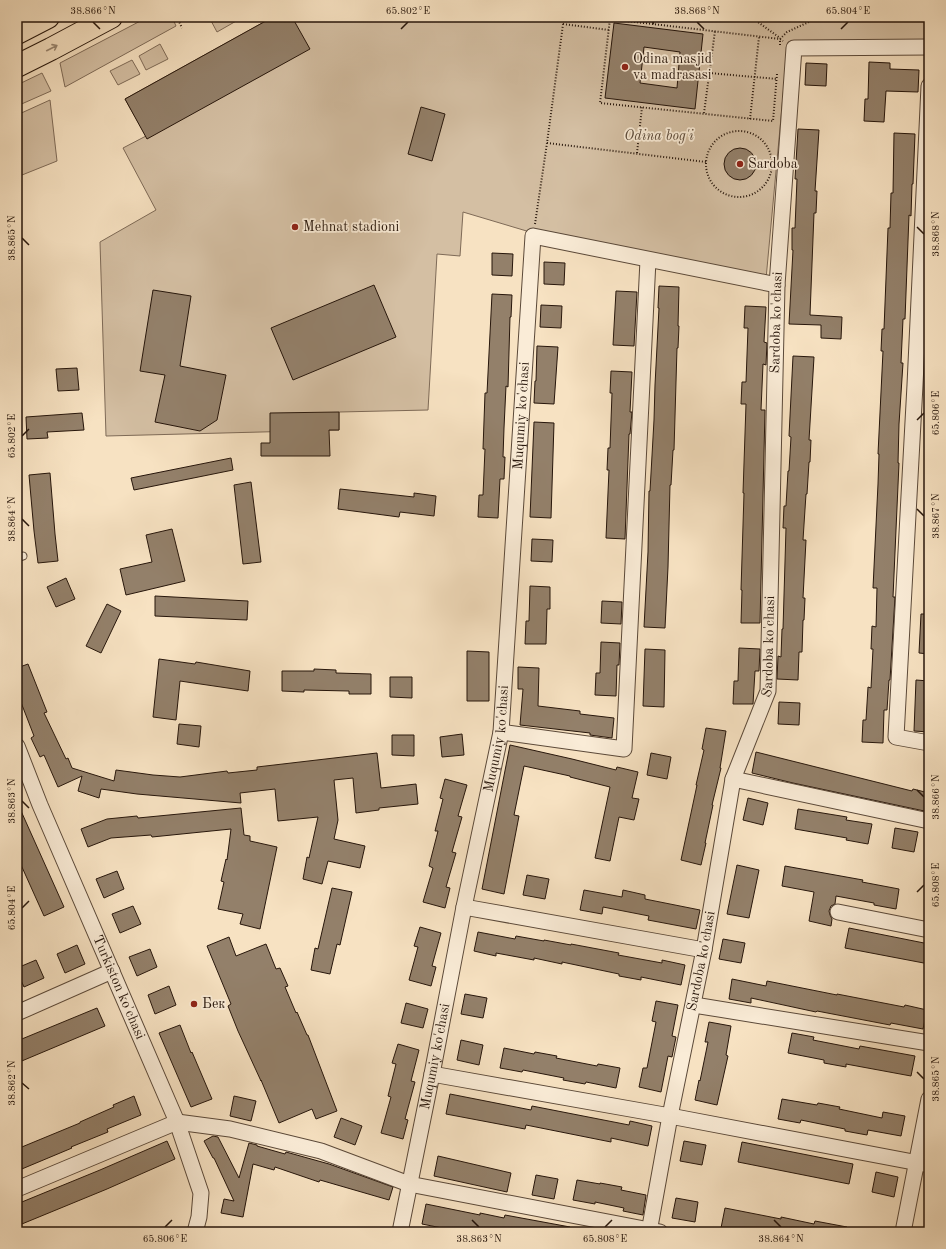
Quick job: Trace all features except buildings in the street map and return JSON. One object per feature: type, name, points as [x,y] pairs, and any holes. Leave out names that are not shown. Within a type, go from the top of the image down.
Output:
[{"type":"main road","points":[[17,33],[48,17]]},
{"type":"main road","points":[[17,66],[111,17]]},
{"type":"street","points":[[787,47],[929,47]]},
{"type":"street","name":"Sardoba ko'chasi","points":[[653,1231],[670,1116],[694,1005],[733,779],[768,691],[776,285],[787,47]]},
{"type":"street","points":[[929,86],[922,385],[896,736],[929,743]]},
{"type":"street","points":[[533,236],[776,285]]},
{"type":"street","name":"Muqumiy ko'chasi","points":[[400,1232],[464,906],[501,732],[533,236]]},
{"type":"street","points":[[501,732],[624,749],[648,260]]},
{"type":"street","name":"Turkiston ko'chasi","points":[[17,746],[40,805],[177,1122],[200,1193],[199,1217],[195,1232]]},
{"type":"street","points":[[733,779],[929,821]]},
{"type":"street","points":[[464,906],[704,950]]},
{"type":"street","points":[[838,912],[929,930]]},
{"type":"street","points":[[17,1013],[112,971]]},
{"type":"street","points":[[694,1005],[929,1043]]},
{"type":"street","points":[[432,1074],[923,1163]]},
{"type":"street","points":[[903,1232],[923,1163],[929,1099]]},
{"type":"street","points":[[17,1189],[177,1122],[230,1129],[321,1151],[409,1184],[653,1231]]},
{"type":"path","points":[[177,17],[182,28]]},
{"type":"path","points":[[533,236],[548,143],[564,17]]},
{"type":"path","points":[[653,24],[654,17]]},
{"type":"path","points":[[653,24],[657,17]]},
{"type":"path","points":[[751,17],[755,18],[780,39],[787,47]]},
{"type":"path","points":[[780,39],[787,32],[820,17]]},
{"type":"path","points":[[777,72],[773,121],[600,103],[610,19],[780,39],[787,47]]},
{"type":"path","points":[[563,24],[609,30]]},
{"type":"path","points":[[704,114],[715,31]]},
{"type":"path","points":[[750,119],[759,37]]},
{"type":"path","points":[[709,73],[777,79]]},
{"type":"path","points":[[637,154],[642,107]]},
{"type":"path","points":[[742,131],[752,134],[762,141],[768,150],[772,161],[771,172],[766,182],[758,191],[748,196],[737,197],[727,195],[718,189],[711,181],[707,172],[706,162],[708,152],[718,139],[731,132],[742,131]]},
{"type":"path","points":[[548,143],[706,162]]},
{"type":"green space","points":[[148,17],[172,17],[176,26],[65,87],[60,63]]},
{"type":"green space","points":[[209,17],[236,17],[238,20],[217,32]]},
{"type":"green space","name":"Mehnat stadioni","points":[[273,17],[929,17],[929,41],[788,42],[766,279],[540,235],[463,212],[460,256],[437,254],[428,410],[339,412],[339,430],[106,436],[100,242],[156,210],[123,148],[146,136],[125,99]]},
{"type":"green space","points":[[160,44],[168,59],[146,70],[139,56]]},
{"type":"green space","points":[[132,60],[140,74],[118,85],[110,71]]},
{"type":"green space","points":[[42,73],[51,91],[17,106],[17,85]]},
{"type":"green space","points":[[50,100],[57,161],[17,177],[17,115]]},
{"type":"place","name":"Odina masjid va madrasasi","points":[[625,67]]},
{"type":"place","name":"Sardoba","points":[[740,164]]},
{"type":"place","name":"Mehnat stadioni","points":[[295,227]]},
{"type":"place","name":"Бек","points":[[194,1004]]},
{"type":"park label","name":"Odina bog'i","points":[[659,136]]}]
